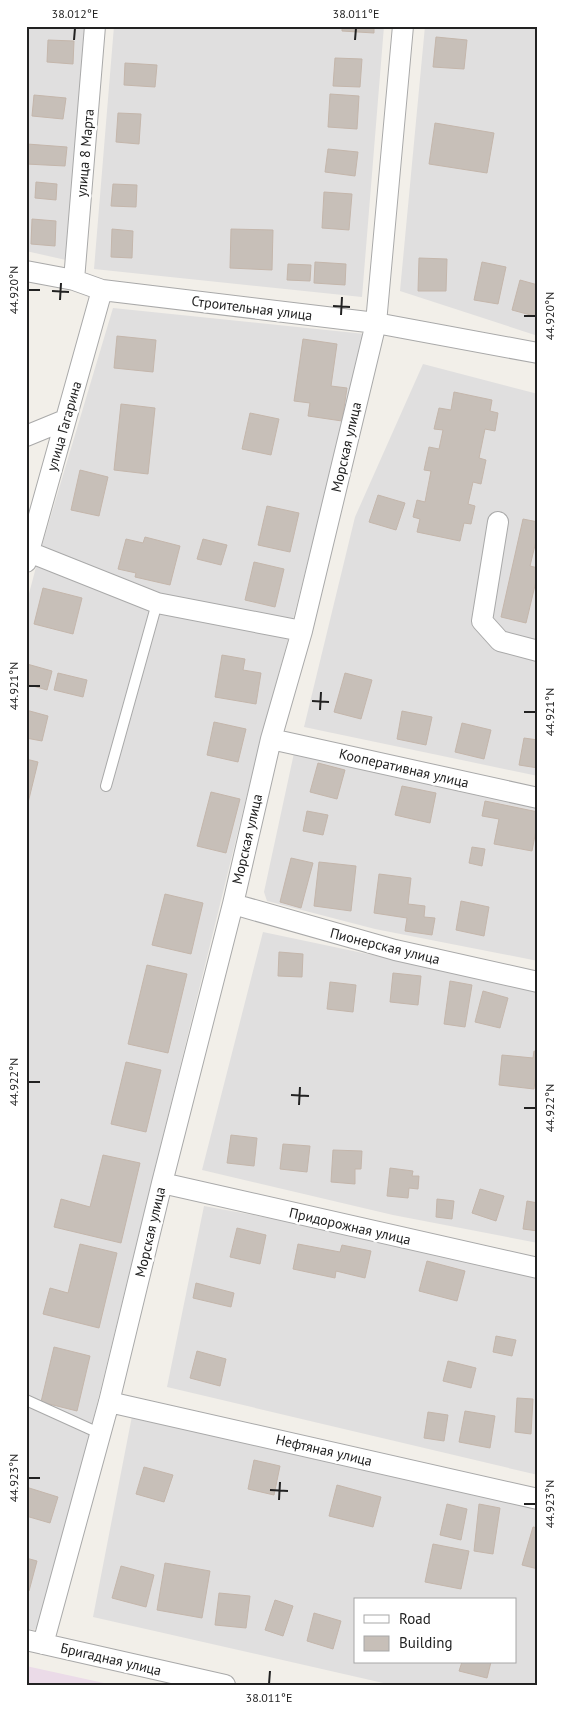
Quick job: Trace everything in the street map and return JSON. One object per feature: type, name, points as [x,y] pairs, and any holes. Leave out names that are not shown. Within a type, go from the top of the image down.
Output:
[{"type":"street","name":"улица 8 Марта","points":[[74,280],[95,26]]},
{"type":"street","name":"Морская улица","points":[[34,1642],[110,1402],[162,1183],[233,904],[270,739],[302,631],[376,323],[403,26]]},
{"type":"street","name":"Строительная улица","points":[[26,271],[74,280],[102,290],[376,323],[538,353]]},
{"type":"street","name":"улица Гагарина","points":[[28,557],[102,290]]},
{"type":"street","points":[[26,436],[65,420]]},
{"type":"street","points":[[498,522],[482,621],[500,641],[538,651]]},
{"type":"street","points":[[28,557],[157,603],[302,631]]},
{"type":"street","name":"Кооперативная улица","points":[[270,739],[538,798]]},
{"type":"street","name":"Пионерская улица","points":[[233,904],[395,950],[538,982]]},
{"type":"street","name":"Придорожная улица","points":[[162,1183],[538,1268]]},
{"type":"street","name":"Нефтяная улица","points":[[110,1402],[538,1499]]},
{"type":"street","name":"Бригадная улица","points":[[34,1642],[225,1685]]},
{"type":"lane","points":[[106,786],[157,603]]},
{"type":"lane","points":[[26,1400],[101,1434]]},
{"type":"shaded area","points":[[26,26],[88,26],[66,260],[26,251]]},
{"type":"shaded area","points":[[114,26],[384,26],[362,297],[94,269]]},
{"type":"shaded area","points":[[425,26],[538,26],[538,336],[400,291]]},
{"type":"shaded area","points":[[113,308],[365,334],[289,636],[261,738],[43,1623],[34,1630],[26,1629],[26,605]]},
{"type":"shaded area","points":[[423,364],[538,394],[538,776],[304,727],[355,517]]},
{"type":"shaded area","points":[[294,753],[538,802],[538,961],[375,929],[267,901],[264,892]]},
{"type":"shaded area","points":[[263,932],[538,990],[538,1243],[393,1215],[202,1170]]},
{"type":"shaded area","points":[[204,1206],[340,1231],[538,1273],[538,1475],[167,1387]]},
{"type":"shaded area","points":[[132,1416],[538,1507],[538,1685],[392,1685],[93,1617]]},
{"type":"shaded area","points":[[26,1666],[113,1685],[26,1685]]},
{"type":"building","points":[[342,26],[374,26],[374,33],[342,31]]},
{"type":"building","points":[[436,37],[467,40],[464,69],[433,67]]},
{"type":"building","points":[[48,40],[74,41],[73,64],[47,62]]},
{"type":"building","points":[[335,58],[362,59],[360,87],[333,86]]},
{"type":"building","points":[[125,63],[157,65],[155,87],[124,85]]},
{"type":"building","points":[[330,94],[359,96],[357,129],[328,127]]},
{"type":"building","points":[[34,95],[66,98],[63,119],[32,116]]},
{"type":"building","points":[[118,113],[141,114],[139,144],[116,142]]},
{"type":"building","points":[[435,123],[494,133],[487,173],[429,164]]},
{"type":"building","points":[[27,144],[67,147],[65,166],[26,164]]},
{"type":"building","points":[[328,149],[358,152],[355,176],[325,172]]},
{"type":"building","points":[[36,182],[57,184],[56,200],[35,198]]},
{"type":"building","points":[[113,184],[137,185],[136,207],[111,206]]},
{"type":"building","points":[[324,192],[352,194],[349,230],[322,228]]},
{"type":"building","points":[[32,219],[56,221],[55,246],[31,244]]},
{"type":"building","points":[[112,229],[133,231],[132,258],[111,257]]},
{"type":"building","points":[[231,229],[273,230],[272,270],[230,268]]},
{"type":"building","points":[[419,258],[447,259],[446,291],[418,291]]},
{"type":"building","points":[[315,262],[346,264],[345,285],[314,283]]},
{"type":"building","points":[[482,262],[506,267],[498,304],[474,300]]},
{"type":"building","points":[[288,264],[311,265],[310,281],[287,280]]},
{"type":"building","points":[[520,280],[538,285],[538,317],[512,310]]},
{"type":"building","points":[[117,336],[156,340],[153,372],[114,368]]},
{"type":"building","points":[[303,339],[337,344],[331,386],[347,388],[342,421],[308,416],[310,403],[294,401]]},
{"type":"building","points":[[454,392],[492,400],[490,411],[498,413],[495,431],[485,429],[479,458],[486,460],[481,484],[473,482],[468,504],[475,506],[471,524],[464,523],[460,541],[417,532],[420,519],[413,517],[417,500],[425,502],[431,471],[424,470],[429,447],[439,449],[443,430],[434,429],[439,408],[451,410]]},
{"type":"building","points":[[121,404],[155,408],[148,474],[114,470]]},
{"type":"building","points":[[250,413],[279,419],[271,455],[242,449]]},
{"type":"building","points":[[80,470],[108,477],[99,516],[71,510]]},
{"type":"building","points":[[378,495],[405,503],[396,530],[369,522]]},
{"type":"building","points":[[267,506],[299,513],[290,552],[258,545]]},
{"type":"building","points":[[523,519],[538,522],[538,538],[530,566],[538,568],[538,573],[526,623],[501,617]]},
{"type":"building","points":[[145,537],[180,546],[170,585],[135,577],[136,573],[118,569],[126,539],[143,543]]},
{"type":"building","points":[[203,539],[227,545],[221,565],[197,559]]},
{"type":"building","points":[[254,562],[284,569],[275,607],[245,600]]},
{"type":"building","points":[[43,588],[82,598],[73,634],[34,624]]},
{"type":"building","points":[[222,655],[245,659],[243,670],[261,673],[256,704],[215,697]]},
{"type":"building","points":[[27,664],[52,671],[47,690],[26,684]]},
{"type":"building","points":[[58,673],[87,680],[83,697],[54,690]]},
{"type":"building","points":[[345,673],[372,680],[361,719],[334,712]]},
{"type":"building","points":[[26,710],[48,716],[42,741],[26,738]]},
{"type":"building","points":[[402,711],[432,717],[426,745],[397,739]]},
{"type":"building","points":[[214,722],[246,729],[238,762],[207,755]]},
{"type":"building","points":[[462,723],[491,730],[484,759],[455,752]]},
{"type":"building","points":[[524,738],[538,740],[538,768],[519,765]]},
{"type":"building","points":[[26,759],[38,762],[26,811]]},
{"type":"building","points":[[318,763],[345,770],[337,799],[310,792]]},
{"type":"building","points":[[402,786],[436,793],[430,823],[395,815]]},
{"type":"building","points":[[211,792],[240,799],[226,853],[197,846]]},
{"type":"building","points":[[485,801],[538,812],[532,851],[494,844],[499,819],[482,816]]},
{"type":"building","points":[[307,811],[328,815],[323,835],[303,831]]},
{"type":"building","points":[[472,847],[485,849],[482,866],[469,863]]},
{"type":"building","points":[[291,858],[313,863],[301,908],[280,902]]},
{"type":"building","points":[[319,862],[356,866],[351,911],[314,906]]},
{"type":"building","points":[[379,874],[411,878],[408,904],[425,906],[424,917],[435,918],[432,935],[405,931],[407,918],[374,913]]},
{"type":"building","points":[[165,894],[203,903],[191,954],[152,945]]},
{"type":"building","points":[[461,901],[489,907],[484,936],[456,930]]},
{"type":"building","points":[[279,952],[303,954],[302,977],[278,976]]},
{"type":"building","points":[[147,965],[187,974],[168,1053],[128,1044]]},
{"type":"building","points":[[393,973],[421,976],[418,1005],[390,1002]]},
{"type":"building","points":[[450,981],[472,985],[465,1027],[444,1024]]},
{"type":"building","points":[[330,982],[356,985],[353,1012],[327,1009]]},
{"type":"building","points":[[483,991],[508,998],[500,1028],[475,1022]]},
{"type":"building","points":[[534,1051],[538,1052],[538,1073],[536,1073],[534,1089],[499,1085],[502,1055],[533,1058]]},
{"type":"building","points":[[126,1062],[161,1070],[146,1132],[111,1124]]},
{"type":"building","points":[[231,1135],[257,1138],[254,1166],[227,1163]]},
{"type":"building","points":[[283,1144],[310,1146],[307,1172],[280,1169]]},
{"type":"building","points":[[333,1150],[362,1151],[361,1169],[355,1169],[355,1184],[331,1182]]},
{"type":"building","points":[[103,1155],[140,1163],[121,1243],[54,1227],[61,1199],[90,1207]]},
{"type":"building","points":[[390,1168],[413,1171],[412,1176],[419,1176],[418,1189],[409,1188],[408,1198],[387,1196]]},
{"type":"building","points":[[480,1189],[504,1196],[496,1221],[472,1213]]},
{"type":"building","points":[[437,1199],[454,1201],[452,1219],[436,1217]]},
{"type":"building","points":[[527,1201],[538,1203],[538,1231],[523,1229]]},
{"type":"building","points":[[237,1228],[266,1235],[260,1264],[230,1257]]},
{"type":"building","points":[[80,1244],[117,1253],[99,1328],[43,1314],[50,1288],[68,1293]]},
{"type":"building","points":[[298,1244],[340,1252],[342,1245],[371,1251],[365,1278],[336,1271],[335,1278],[293,1269]]},
{"type":"building","points":[[427,1261],[465,1271],[457,1301],[419,1291]]},
{"type":"building","points":[[196,1283],[234,1293],[231,1307],[193,1298]]},
{"type":"building","points":[[496,1336],[516,1340],[512,1356],[493,1352]]},
{"type":"building","points":[[54,1347],[90,1356],[77,1411],[41,1402]]},
{"type":"building","points":[[197,1351],[226,1359],[220,1386],[190,1378]]},
{"type":"building","points":[[448,1361],[476,1368],[471,1388],[443,1381]]},
{"type":"building","points":[[517,1398],[533,1399],[531,1434],[515,1432]]},
{"type":"building","points":[[465,1411],[495,1416],[490,1448],[459,1442]]},
{"type":"building","points":[[428,1412],[448,1415],[444,1441],[424,1438]]},
{"type":"building","points":[[254,1460],[280,1466],[274,1495],[248,1489]]},
{"type":"building","points":[[144,1467],[173,1475],[164,1502],[136,1494]]},
{"type":"building","points":[[337,1485],[381,1497],[373,1527],[329,1516]]},
{"type":"building","points":[[26,1487],[58,1497],[50,1523],[26,1516]]},
{"type":"building","points":[[447,1504],[467,1509],[461,1540],[440,1535]]},
{"type":"building","points":[[479,1504],[500,1508],[493,1554],[474,1551]]},
{"type":"building","points":[[533,1527],[538,1528],[538,1569],[522,1565]]},
{"type":"building","points":[[433,1544],[469,1551],[461,1589],[425,1582]]},
{"type":"building","points":[[26,1558],[37,1561],[29,1591],[26,1590]]},
{"type":"building","points":[[165,1563],[210,1571],[202,1618],[157,1610]]},
{"type":"building","points":[[121,1566],[154,1575],[146,1607],[112,1598]]},
{"type":"building","points":[[219,1593],[250,1596],[246,1628],[215,1625]]},
{"type":"building","points":[[275,1600],[293,1606],[283,1636],[265,1630]]},
{"type":"building","points":[[314,1613],[341,1621],[333,1649],[307,1641]]},
{"type":"building","points":[[461,1664],[490,1664],[487,1678],[459,1671]]}]
